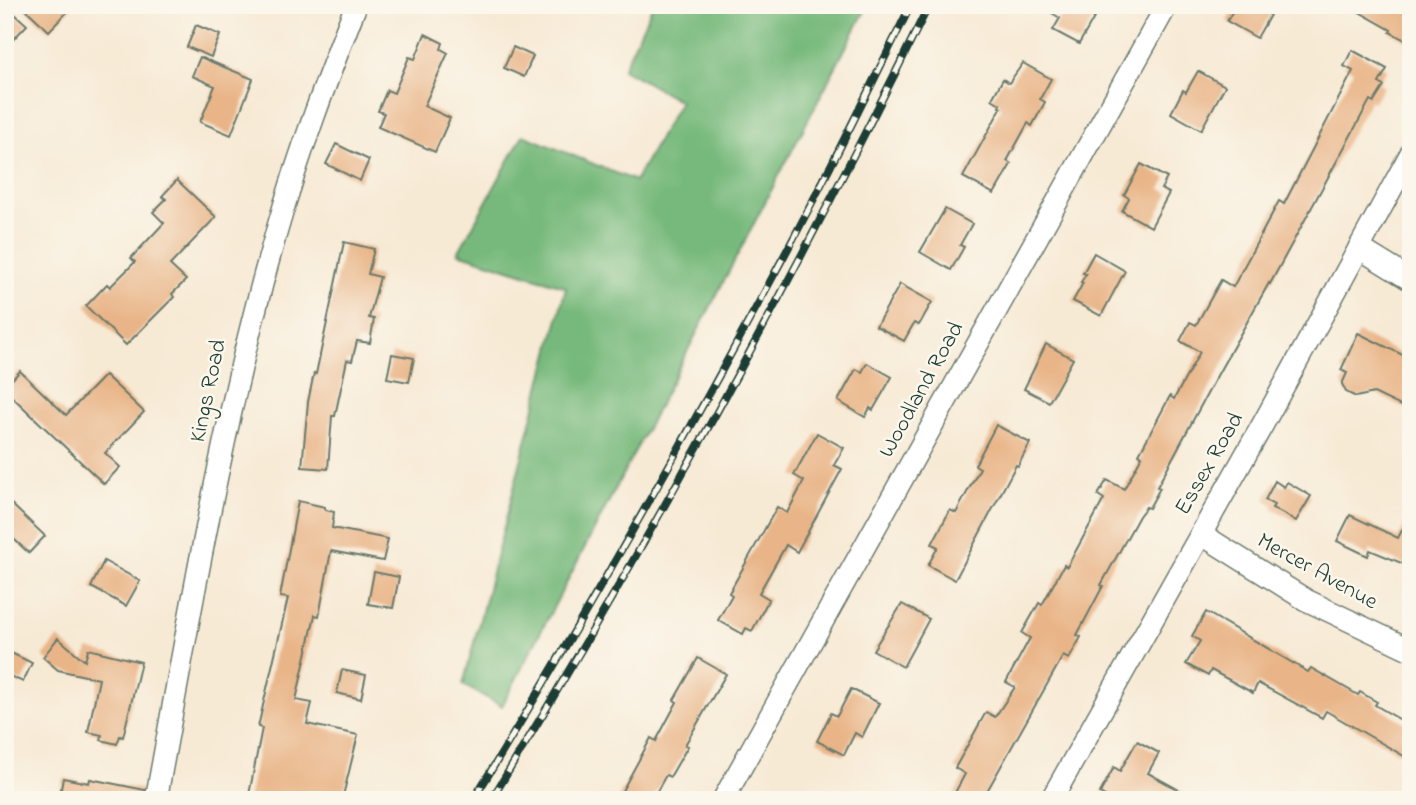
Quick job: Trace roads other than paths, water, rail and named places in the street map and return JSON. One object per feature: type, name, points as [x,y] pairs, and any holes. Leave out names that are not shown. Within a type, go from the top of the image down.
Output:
[{"type":"street","name":"Kings Road","points":[[156,800],[219,468],[254,313],[277,228],[312,118],[356,5]]},
{"type":"street","name":"Woodland Road","points":[[723,800],[1167,5]]},
{"type":"street","name":"Essex Road","points":[[1051,800],[1411,153]]},
{"type":"street","points":[[1359,248],[1411,280]]},
{"type":"street","name":"Mercer Avenue","points":[[1201,534],[1306,600],[1411,650]]},
{"type":"railway","points":[[473,800],[594,598],[709,394],[800,225],[911,5]]},
{"type":"railway","points":[[491,800],[664,507],[774,308],[929,5]]}]
